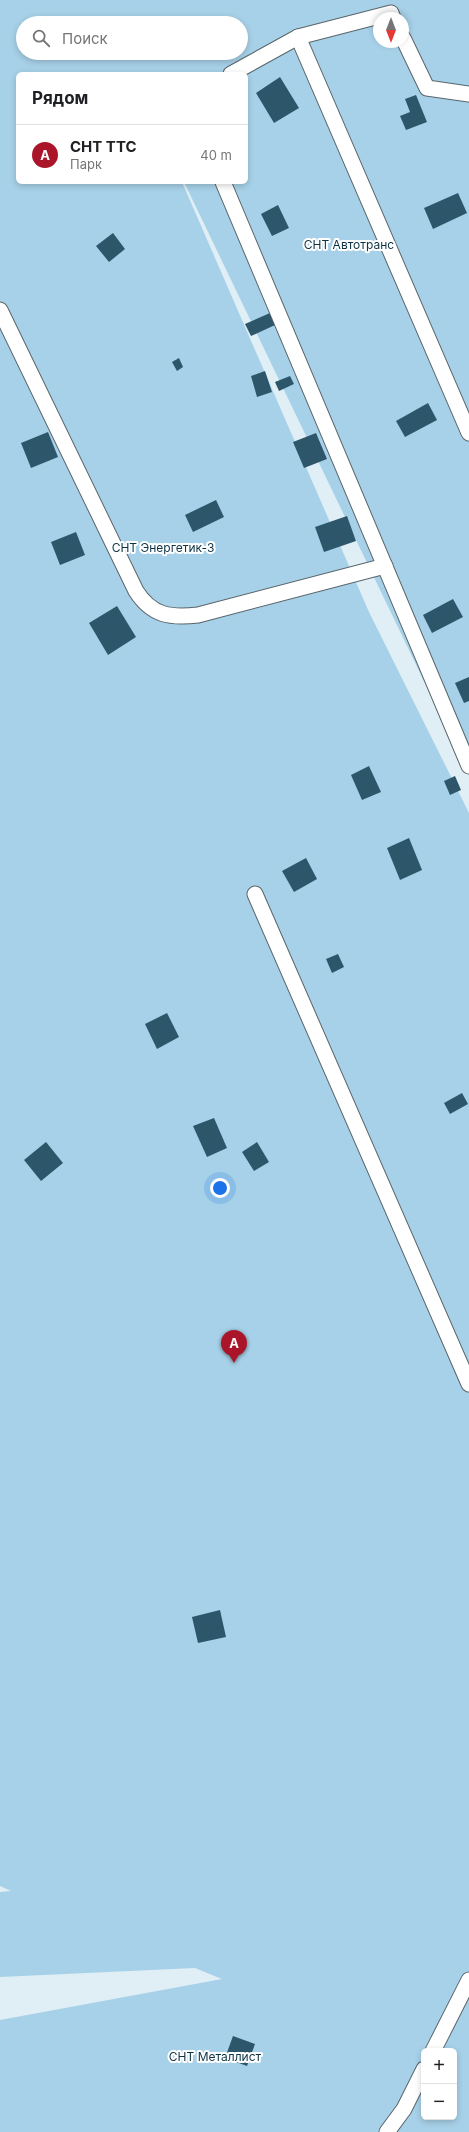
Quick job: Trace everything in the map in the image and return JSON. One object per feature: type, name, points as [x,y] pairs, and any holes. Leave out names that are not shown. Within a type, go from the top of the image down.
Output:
[{"type":"lane","points":[[235,72],[298,37],[373,18]]},
{"type":"lane","points":[[298,37],[469,433]]},
{"type":"lane","points":[[408,48],[427,88],[469,94]]},
{"type":"lane","points":[[224,184],[469,766]]},
{"type":"lane","points":[[0,310],[136,591],[142,601],[153,610],[164,615],[178,617],[198,615],[384,566]]},
{"type":"lane","points":[[255,894],[469,1384]]},
{"type":"lane","points":[[435,2048],[469,1980]]},
{"type":"lane","points":[[387,2132],[404,2109],[421,2075]]},
{"type":"green space","points":[[0,0],[469,0],[469,775],[185,184],[248,184],[248,72],[16,72],[16,184],[183,184],[369,612],[469,813],[469,2132],[0,2132],[0,2020],[222,1979],[195,1968],[0,1977],[0,1892],[11,1891],[0,1886]]},
{"type":"building","points":[[280,77],[299,108],[274,123],[256,93]]},
{"type":"building","points":[[416,95],[427,122],[406,130],[400,116],[410,112],[405,99]]},
{"type":"building","points":[[458,193],[467,213],[433,229],[424,208]]},
{"type":"building","points":[[278,205],[289,228],[272,236],[261,214]]},
{"type":"building","points":[[113,233],[125,249],[109,262],[96,246]]},
{"type":"building","points":[[270,313],[275,325],[251,336],[245,324]]},
{"type":"building","points":[[179,358],[183,367],[177,371],[172,362]]},
{"type":"building","points":[[265,371],[272,392],[257,397],[251,376]]},
{"type":"building","points":[[290,376],[294,384],[279,391],[275,382]]},
{"type":"building","points":[[428,403],[437,420],[405,437],[396,421]]},
{"type":"building","points":[[48,432],[58,457],[31,468],[21,443]]},
{"type":"building","points":[[316,433],[327,459],[304,468],[293,442]]},
{"type":"building","points":[[216,500],[224,517],[193,532],[185,515]]},
{"type":"building","points":[[347,516],[356,541],[324,552],[315,527]]},
{"type":"building","points":[[76,532],[85,555],[60,565],[51,542]]},
{"type":"building","points":[[453,599],[463,617],[432,633],[423,615]]},
{"type":"building","points":[[117,606],[136,637],[108,655],[89,623]]},
{"type":"building","points":[[469,677],[469,701],[464,703],[455,683]]},
{"type":"building","points":[[369,766],[381,792],[362,800],[351,775]]},
{"type":"building","points":[[455,776],[461,790],[450,795],[444,781]]},
{"type":"building","points":[[409,838],[422,870],[400,880],[387,848]]},
{"type":"building","points":[[306,858],[317,879],[294,892],[282,871]]},
{"type":"building","points":[[338,954],[344,967],[332,973],[326,959]]},
{"type":"building","points":[[167,1013],[179,1037],[157,1049],[145,1024]]},
{"type":"building","points":[[462,1093],[468,1104],[450,1114],[444,1103]]},
{"type":"building","points":[[214,1118],[227,1148],[207,1157],[193,1126]]},
{"type":"building","points":[[46,1142],[63,1163],[41,1181],[24,1160]]},
{"type":"building","points":[[257,1142],[269,1162],[254,1171],[242,1152]]},
{"type":"building","points":[[220,1610],[226,1637],[198,1643],[192,1617]]},
{"type":"building","points":[[233,2036],[255,2044],[247,2066],[225,2058]]},
{"type":"place","name":"СНТ ТТС","points":[[234,1363]]},
{"type":"park label","name":"СНТ Автотранс","points":[[349,245]]},
{"type":"park label","name":"СНТ Энергетик-3","points":[[163,548]]},
{"type":"park label","name":"СНТ Металлист","points":[[215,2057]]}]
